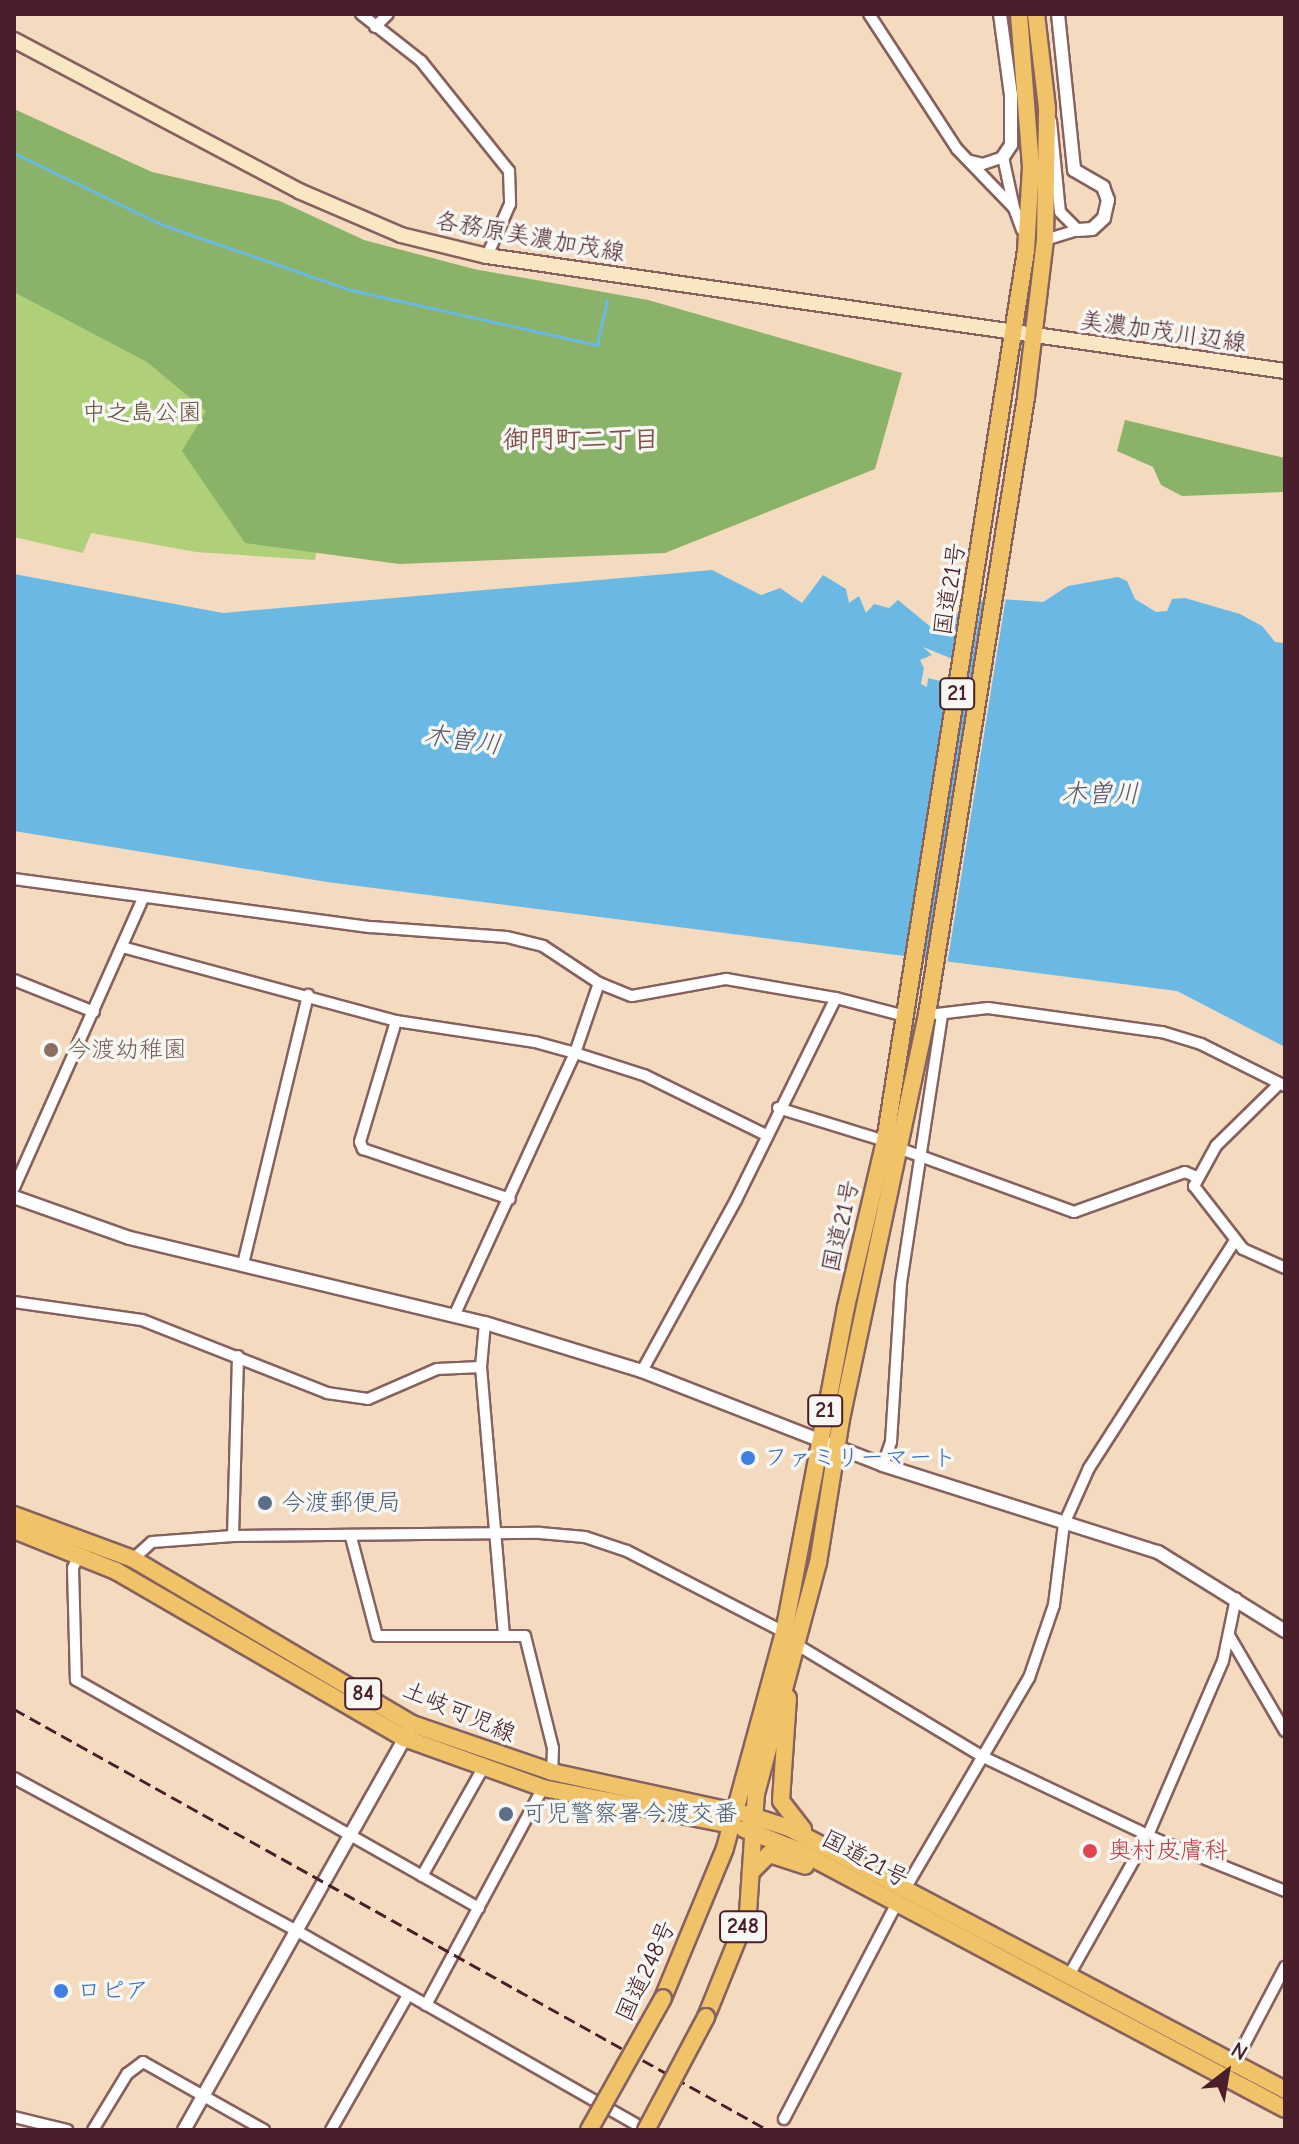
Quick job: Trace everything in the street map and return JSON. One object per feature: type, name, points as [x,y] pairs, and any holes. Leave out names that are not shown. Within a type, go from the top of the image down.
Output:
[{"type":"main road","name":"国道21号","points":[[752,1823],[799,1646],[829,1444],[885,1141],[1016,333],[1026,251],[1031,167],[1019,14]]},
{"type":"main road","name":"国道21号","points":[[1036,14],[1047,108],[1045,240],[1026,397],[933,1008],[784,1632],[733,1819],[752,1823],[863,1868],[901,1896],[1285,2109]]},
{"type":"main road","name":"各務原美濃加茂線","points":[[14,40],[353,217],[487,256],[1034,336]]},
{"type":"main road","name":"美濃加茂川辺線","points":[[1034,336],[1285,371]]},
{"type":"main road","name":"土岐可児線","points":[[14,1515],[133,1559],[408,1731],[733,1819]]},
{"type":"main road","name":"土岐可児線","points":[[14,1530],[79,1555],[483,1768],[543,1788],[733,1819]]},
{"type":"main road","points":[[788,1692],[781,1801],[802,1828],[863,1868]]},
{"type":"main road","name":"国道248号","points":[[589,2130],[663,1998],[733,1819]]},
{"type":"main road","name":"国道21号","points":[[752,1823],[866,1888],[901,1896],[1068,1977],[1233,2066],[1285,2090]]},
{"type":"main road","name":"248","points":[[646,2130],[706,2017],[748,1913],[752,1823]]},
{"type":"main road","points":[[751,1872],[769,1854],[839,1883],[866,1888]]},
{"type":"street","points":[[361,14],[421,61],[509,171],[510,204],[487,256]]},
{"type":"street","points":[[375,27],[388,14]]},
{"type":"street","points":[[869,14],[957,149],[1014,208]]},
{"type":"street","points":[[971,161],[983,164],[1003,157],[1011,145],[1011,95],[1000,14]]},
{"type":"street","points":[[1045,240],[1092,229],[1104,218],[1108,200],[1103,187],[1074,170],[1058,14]]},
{"type":"street","points":[[1047,108],[1055,135],[1060,212],[1078,230]]},
{"type":"street","points":[[1003,157],[1026,251]]},
{"type":"street","points":[[14,879],[142,900],[222,904],[371,927],[507,937],[543,946],[599,983],[632,996],[726,979],[836,998],[905,1016]]},
{"type":"street","points":[[14,1188],[142,900]]},
{"type":"street","points":[[122,947],[279,992],[308,995],[396,1021],[535,1042],[575,1053],[644,1075],[766,1135]]},
{"type":"street","points":[[14,980],[94,1012]]},
{"type":"street","points":[[454,1316],[575,1053],[599,983]]},
{"type":"street","points":[[243,1264],[308,995]]},
{"type":"street","points":[[642,1371],[836,998]]},
{"type":"street","points":[[883,1465],[891,1442],[893,1392],[933,1008],[988,1008],[1162,1032],[1201,1044],[1282,1085],[1216,1146],[1194,1186],[1203,1203],[1235,1241],[1285,1268]]},
{"type":"street","points":[[396,1021],[360,1142],[363,1149],[510,1199]]},
{"type":"street","points":[[778,1108],[885,1141]]},
{"type":"street","points":[[901,1149],[1074,1212],[1185,1172],[1197,1177]]},
{"type":"street","points":[[14,1197],[130,1238],[485,1323],[642,1371],[883,1465],[1158,1552],[1285,1631]]},
{"type":"street","points":[[784,2119],[901,1896],[1029,1678],[1054,1605],[1064,1524],[1089,1468],[1235,1241]]},
{"type":"street","points":[[14,1302],[142,1320],[327,1393],[368,1399],[437,1369],[481,1367]]},
{"type":"street","points":[[485,1323],[481,1367],[504,1633]]},
{"type":"street","points":[[233,1536],[238,1356]]},
{"type":"street","points":[[133,1559],[152,1542],[233,1536],[497,1534],[585,1537],[627,1551],[784,1632]]},
{"type":"street","points":[[351,1537],[377,1636],[504,1633],[525,1636],[553,1748],[552,1772]]},
{"type":"street","points":[[79,1555],[73,1568],[76,1680],[479,1908]]},
{"type":"street","points":[[1068,1977],[1148,1835],[1230,1637],[1236,1598]]},
{"type":"street","points":[[1230,1637],[1285,1731]]},
{"type":"street","points":[[799,1646],[983,1757],[1148,1835],[1285,1891]]},
{"type":"street","points":[[184,2130],[206,2097],[408,1731]]},
{"type":"street","points":[[422,1876],[483,1768]]},
{"type":"street","points":[[14,1778],[297,1931],[646,2130]]},
{"type":"street","points":[[426,2005],[543,1788]]},
{"type":"street","points":[[1233,2066],[1285,1967]]},
{"type":"street","points":[[331,2130],[408,1995]]},
{"type":"street","points":[[93,2130],[127,2074],[143,2062],[264,2130]]},
{"type":"street","points":[[14,2117],[67,2130]]},
{"type":"green space","points":[[14,109],[152,172],[280,201],[364,240],[474,269],[648,300],[902,373],[875,469],[665,553],[399,564],[245,543],[182,451],[206,411],[147,362],[14,292]]},
{"type":"green space","name":"中之島公園","points":[[14,185],[324,509],[315,560],[196,552],[91,533],[83,553],[14,537]]},
{"type":"green space","points":[[1125,420],[1285,458],[1285,492],[1182,496],[1161,485],[1153,467],[1117,451]]},
{"type":"water","name":"木曽川","points":[[712,570],[761,595],[780,588],[802,603],[823,575],[846,589],[849,603],[859,596],[866,613],[874,604],[889,608],[898,600],[938,633],[955,615],[987,598],[1043,602],[1068,586],[1118,577],[1127,581],[1135,599],[1156,612],[1167,611],[1172,599],[1185,598],[1240,614],[1262,626],[1275,642],[1285,643],[1285,1047],[1177,991],[327,882],[14,831],[14,574],[223,613]],"holes":[[[923,647],[955,660],[952,684],[928,678],[927,687],[921,684],[924,668],[920,660],[932,655]]]},
{"type":"pier","points":[[994,592],[1006,597],[947,965],[927,963],[986,594]]},
{"type":"pier","points":[[982,596],[922,962],[904,960],[959,608]]},
{"type":"waterway","points":[[14,153],[163,225],[351,290],[597,345],[607,300]]},
{"type":"railway","points":[[14,1709],[768,2130]]},
{"type":"place","name":"今渡幼稚園","points":[[51,1050]]},
{"type":"place","name":"ファミリーマート","points":[[748,1458]]},
{"type":"place","name":"今渡郵便局","points":[[265,1503]]},
{"type":"place","name":"可児警察署今渡交番","points":[[506,1814]]},
{"type":"place","name":"奥村皮膚科","points":[[1090,1851]]},
{"type":"place","name":"ロピア","points":[[61,1991]]},
{"type":"district","name":"御門町二丁目","points":[[581,441]]}]
